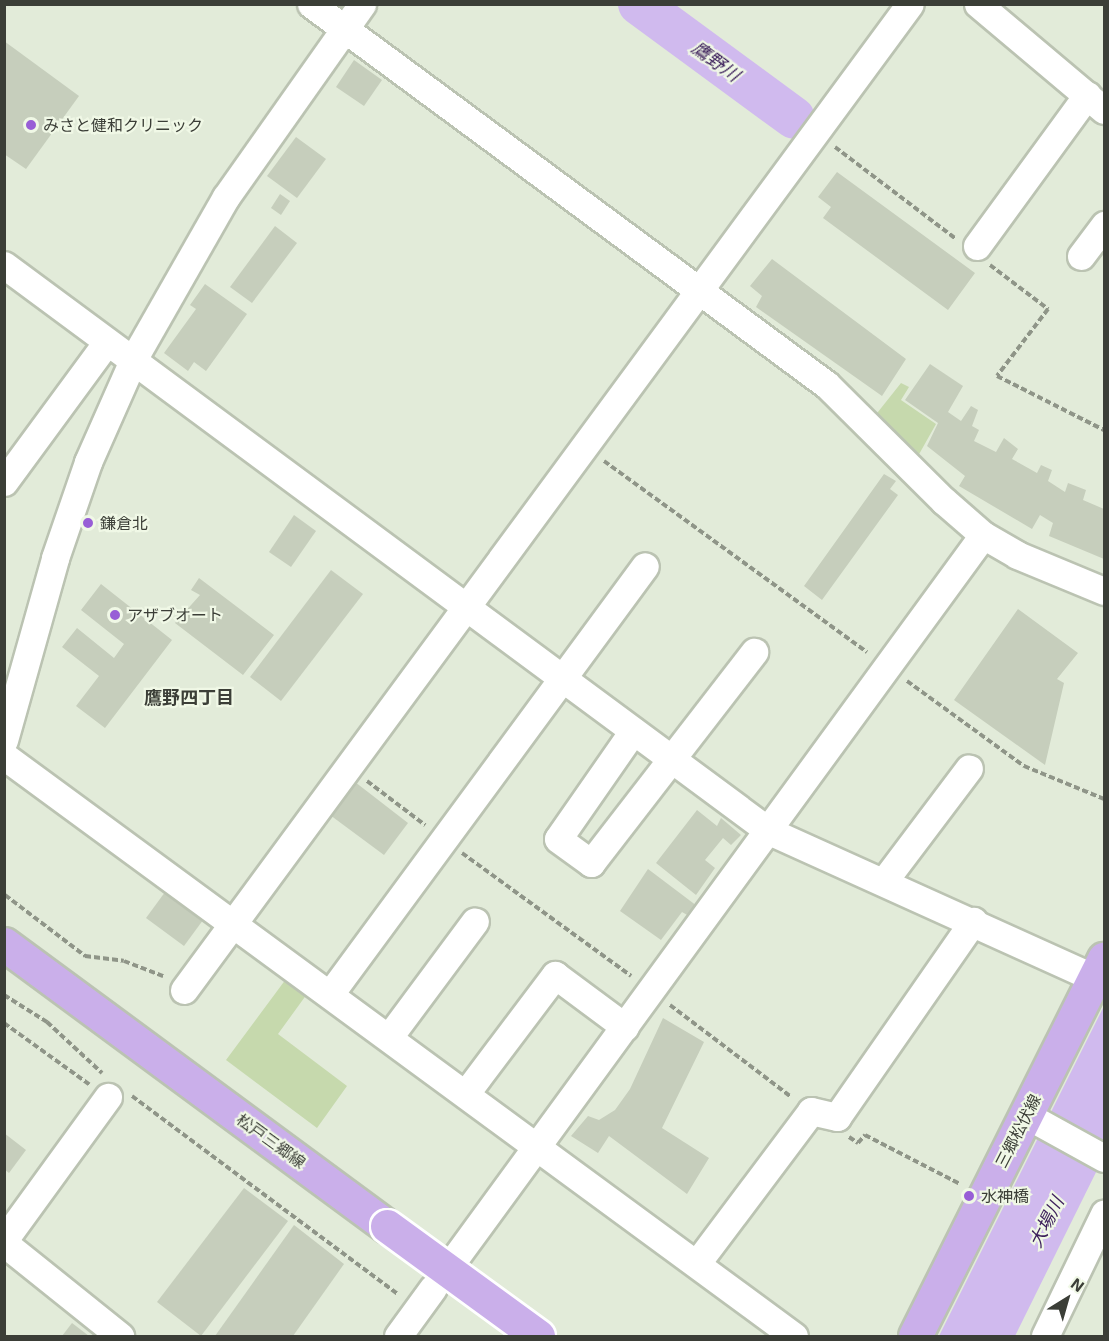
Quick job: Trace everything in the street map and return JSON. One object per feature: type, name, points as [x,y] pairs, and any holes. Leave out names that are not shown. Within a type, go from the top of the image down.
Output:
[{"type":"main road","name":"松戸三郷線","points":[[4,944],[538,1336]]},
{"type":"main road","name":"三郷松伏線","points":[[915,1336],[1035,1120],[1100,968]]},
{"type":"street","points":[[311,4],[827,385],[944,501],[984,535],[1017,555],[1104,591]]},
{"type":"street","points":[[4,740],[55,558],[88,462],[134,358],[226,196],[362,4]]},
{"type":"street","points":[[184,990],[236,924],[910,4]]},
{"type":"street","points":[[975,250],[1096,103],[978,4]]},
{"type":"street","points":[[1082,256],[1104,225]]},
{"type":"street","points":[[4,265],[106,343],[134,358],[769,831],[973,921],[1100,968]]},
{"type":"street","points":[[4,482],[106,343]]},
{"type":"street","points":[[458,1254],[889,668],[984,535]]},
{"type":"street","points":[[330,994],[645,566]]},
{"type":"street","points":[[633,731],[558,839],[591,863],[673,761],[754,652]]},
{"type":"street","points":[[4,756],[236,924],[794,1336]]},
{"type":"street","points":[[884,881],[969,768]]},
{"type":"street","points":[[389,1037],[475,921]]},
{"type":"street","points":[[697,1263],[811,1111],[828,1114],[973,921]]},
{"type":"street","points":[[466,1093],[555,975],[626,1027]]},
{"type":"street","points":[[112,1086],[4,1242],[120,1336]]},
{"type":"street","points":[[1035,1120],[1104,1158]]},
{"type":"street","points":[[1046,1336],[1104,1214]]},
{"type":"street","points":[[398,1336],[426,1298]]},
{"type":"path","points":[[815,133],[975,250],[1048,309],[997,376],[1104,430]]},
{"type":"path","points":[[586,448],[1024,766],[1104,799]]},
{"type":"path","points":[[5,895],[85,956],[154,969],[184,990]]},
{"type":"path","points":[[4,995],[47,1022],[112,1086]]},
{"type":"path","points":[[4,1023],[112,1086],[426,1298]]},
{"type":"green space","points":[[901,383],[909,387],[901,400],[936,424],[913,465],[870,422]]},
{"type":"green space","points":[[286,979],[307,994],[278,1034],[347,1086],[317,1128],[226,1060]]},
{"type":"water","name":"大場川","points":[[1104,1006],[1104,1156],[1015,1336],[939,1336]]},
{"type":"building","name":"みさと健和クリニック","points":[[4,41],[79,96],[26,169],[4,154]]},
{"type":"building","points":[[354,60],[382,80],[364,106],[336,87]]},
{"type":"building","points":[[296,137],[326,159],[297,198],[267,176]]},
{"type":"building","points":[[837,172],[975,273],[948,310],[823,218],[831,207],[818,197]]},
{"type":"building","points":[[280,194],[290,201],[281,215],[271,208]]},
{"type":"building","points":[[275,226],[297,243],[252,303],[230,287]]},
{"type":"building","points":[[772,259],[906,359],[882,396],[756,307],[762,296],[750,286]]},
{"type":"building","points":[[205,284],[247,314],[206,371],[194,362],[188,371],[164,353],[196,309],[190,305]]},
{"type":"building","points":[[930,364],[963,386],[948,412],[961,421],[971,406],[978,410],[972,426],[979,430],[974,441],[996,452],[1004,438],[1018,449],[1012,459],[1037,473],[1041,465],[1052,470],[1048,481],[1065,492],[1068,483],[1086,490],[1083,500],[1104,509],[1104,559],[1049,536],[1053,523],[1040,515],[1032,529],[959,486],[965,476],[927,446],[938,423],[905,400]]},
{"type":"building","points":[[884,474],[896,481],[890,489],[898,495],[822,600],[804,586]]},
{"type":"building","points":[[294,515],[316,531],[291,567],[269,552]]},
{"type":"building","points":[[331,570],[363,594],[281,701],[250,677]]},
{"type":"building","points":[[199,578],[274,635],[243,675],[175,623],[200,595],[191,590]]},
{"type":"building","points":[[101,584],[172,640],[105,728],[76,706],[99,676],[62,647],[77,628],[114,658],[124,644],[81,610]]},
{"type":"building","points":[[1018,609],[1078,653],[1057,679],[1064,683],[1045,765],[954,700]]},
{"type":"building","points":[[355,782],[408,823],[384,855],[330,815]]},
{"type":"building","points":[[697,810],[717,826],[721,818],[741,835],[731,845],[723,838],[705,860],[715,868],[696,895],[656,863]]},
{"type":"building","points":[[648,869],[697,906],[689,916],[682,912],[661,940],[620,911]]},
{"type":"building","points":[[168,888],[206,916],[184,946],[146,918]]},
{"type":"building","points":[[663,1018],[704,1042],[662,1128],[709,1158],[687,1194],[609,1136],[598,1153],[571,1136],[588,1116],[599,1120],[615,1110],[630,1089]]},
{"type":"building","points":[[4,1133],[26,1150],[9,1173],[4,1169]]},
{"type":"building","points":[[244,1188],[288,1221],[201,1336],[157,1302]]},
{"type":"building","points":[[294,1225],[344,1264],[293,1336],[215,1336]]},
{"type":"building","points":[[72,1323],[89,1336],[62,1336]]},
{"type":"waterway","name":"鷹野川","points":[[639,4],[794,118]]},
{"type":"place","name":"みさと健和クリニック","points":[[31,125]]},
{"type":"place","name":"鎌倉北","points":[[88,523]]},
{"type":"place","name":"アザブオート","points":[[115,615]]},
{"type":"place","name":"水神橋","points":[[969,1196]]},
{"type":"district","name":"鷹野四丁目","points":[[189,697]]}]
